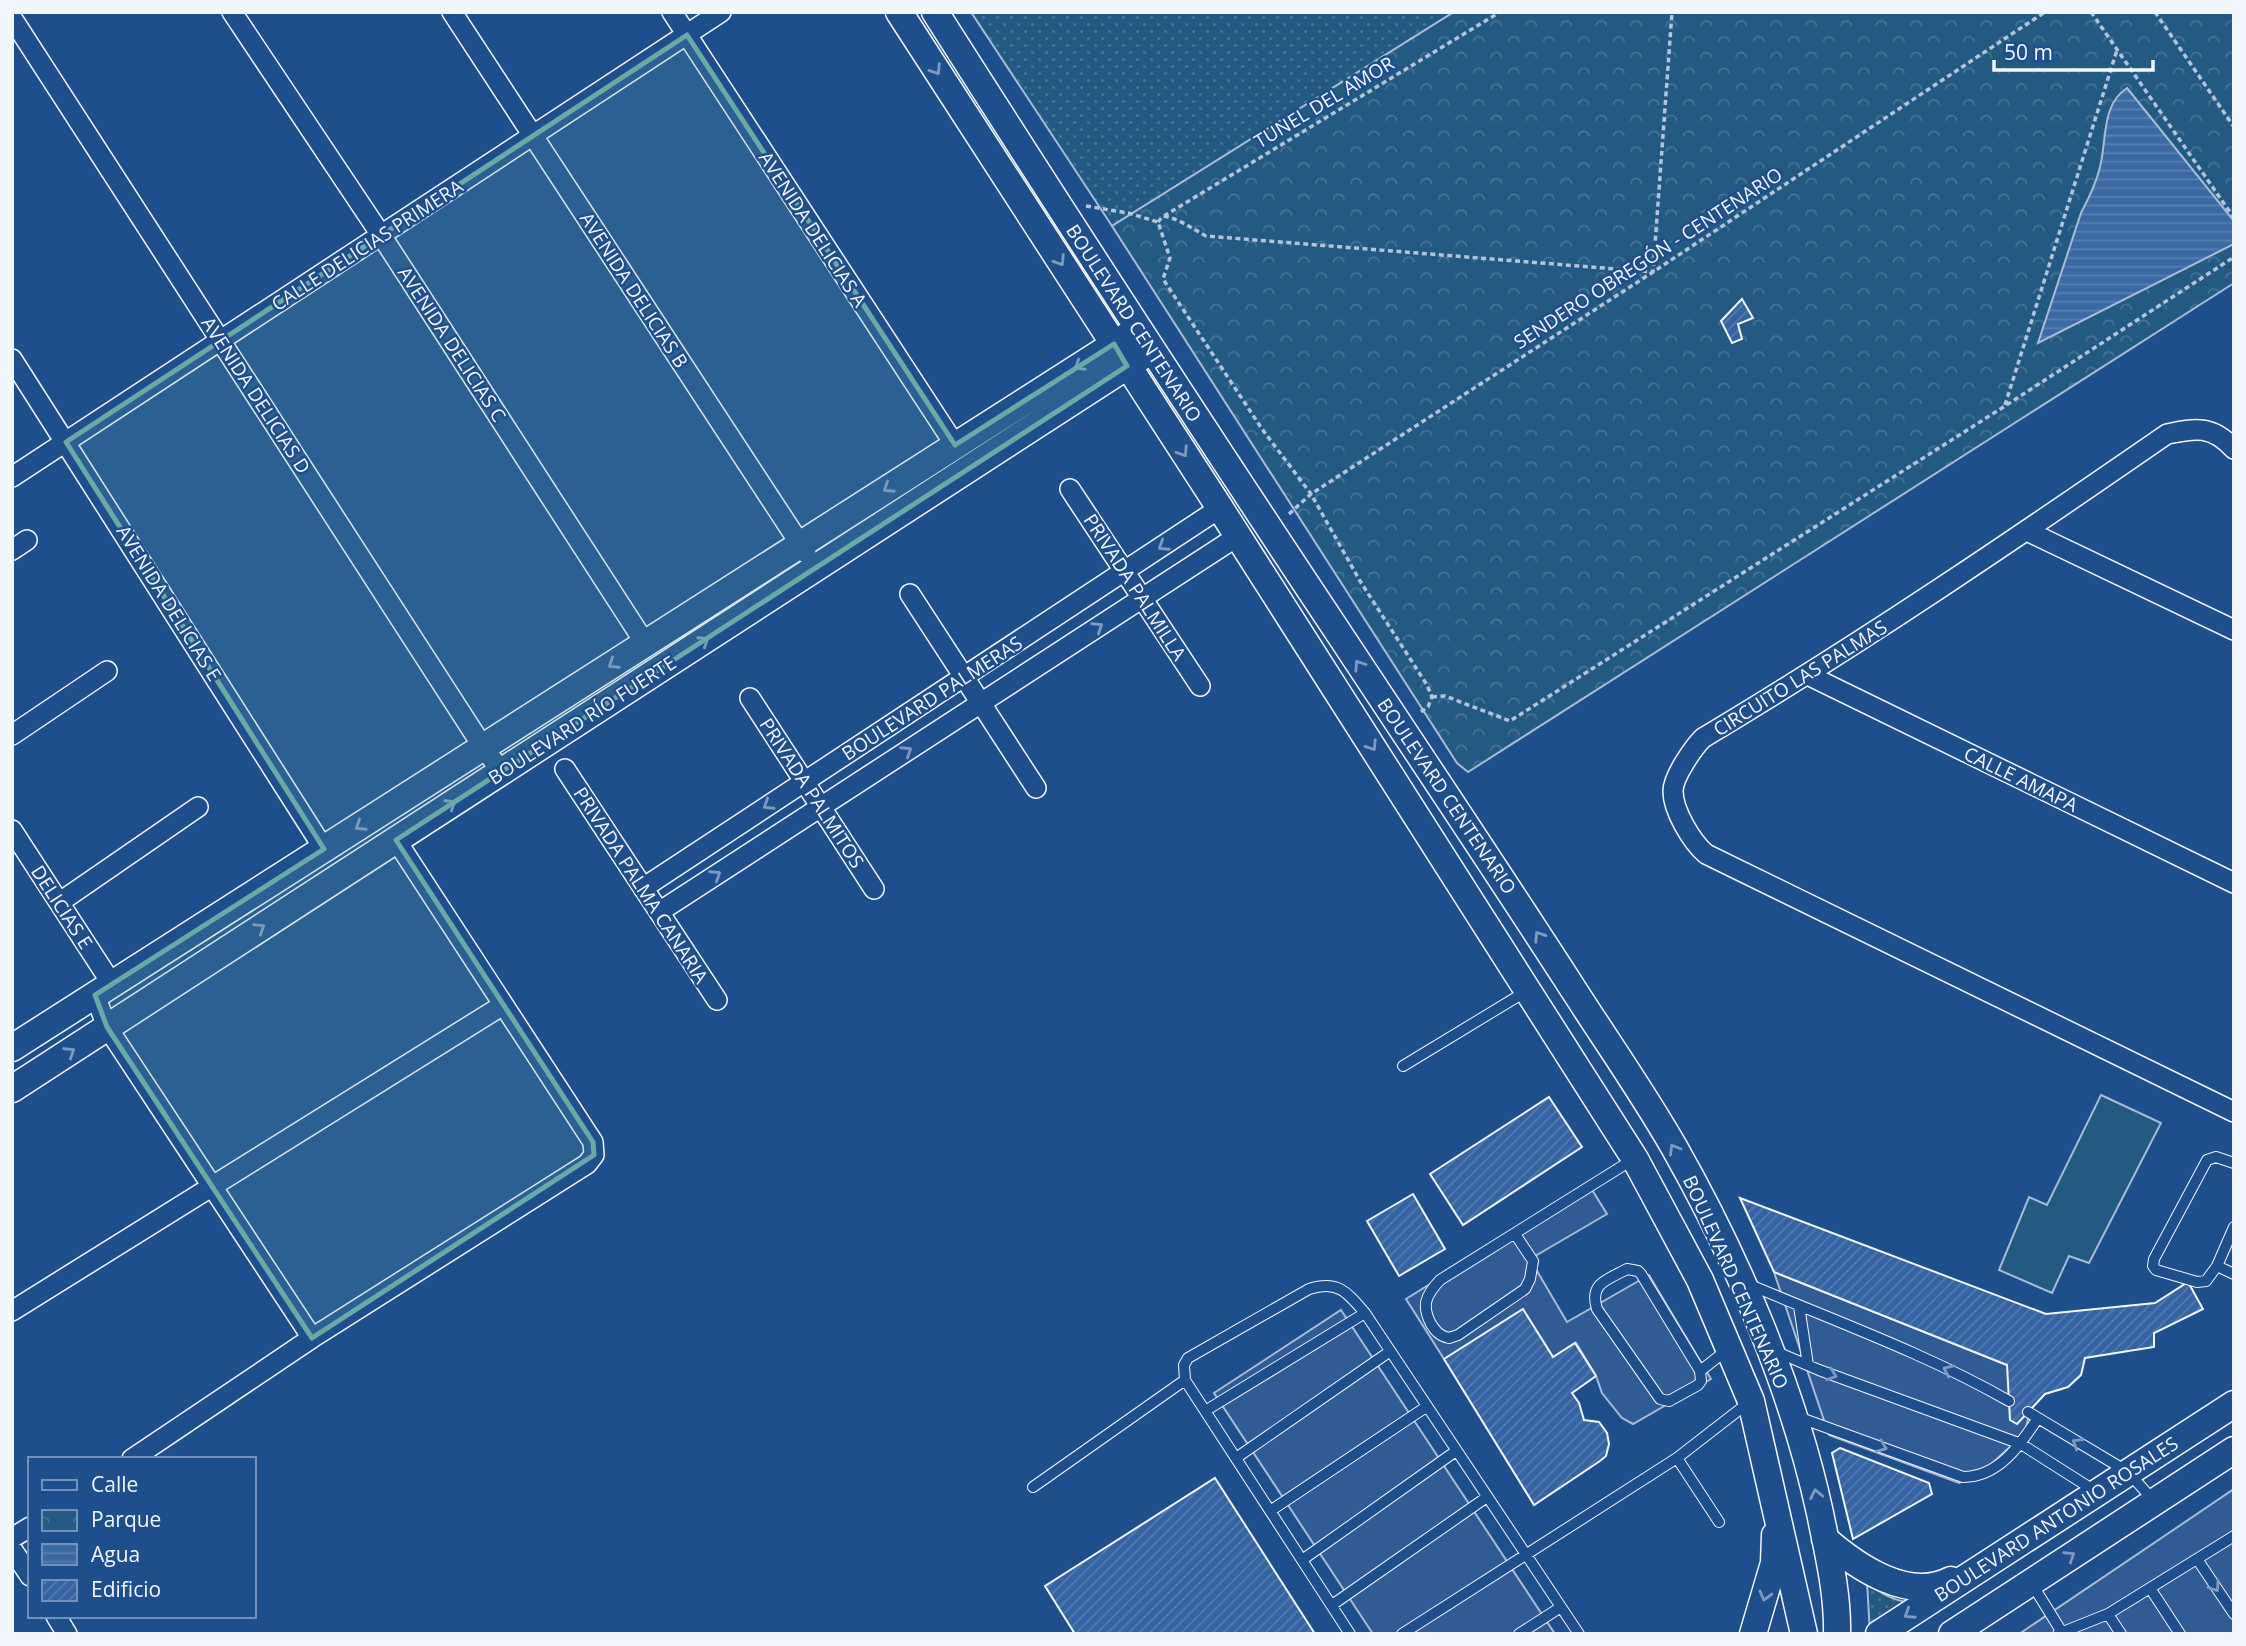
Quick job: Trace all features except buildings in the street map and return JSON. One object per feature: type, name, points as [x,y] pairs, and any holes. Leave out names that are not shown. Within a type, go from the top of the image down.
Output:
[{"type":"main road","name":"BOULEVARD CENTENARIO","points":[[899,12],[1635,1158],[1700,1280],[1751,1401],[1804,1634]]},
{"type":"main road","name":"BOULEVARD CENTENARIO","points":[[935,12],[1144,340],[1399,724],[1673,1145],[1741,1281],[1795,1416],[1825,1539],[1835,1590],[1838,1634]]},
{"type":"main road","name":"BOULEVARD RÍO FUERTE","points":[[12,1089],[816,568],[1144,340]]},
{"type":"main road","name":"BOULEVARD RÍO FUERTE","points":[[12,1048],[955,445],[1120,355]]},
{"type":"main road","points":[[1525,985],[1558,966]]},
{"type":"main road","name":"BOULEVARD ANTONIO ROSALES","points":[[1879,1634],[2234,1404]]},
{"type":"main road","name":"BOULEVARD ANTONIO ROSALES","points":[[1952,1634],[2234,1450]]},
{"type":"main road","points":[[1753,1634],[1774,1563],[1777,1509]]},
{"type":"main road","points":[[1825,1539],[1850,1560],[1884,1578],[1913,1587],[1937,1587],[2005,1552]]},
{"type":"street","name":"AVENIDA DELICIAS C","points":[[232,12],[381,235],[645,643]]},
{"type":"street","name":"AVENIDA DELICIAS B","points":[[452,12],[816,568]]},
{"type":"street","name":"AVENIDA DELICIAS A","points":[[672,12],[955,445]]},
{"type":"street","name":"CALLE DELICIAS PRIMERA","points":[[12,477],[722,12]]},
{"type":"street","name":"AVENIDA DELICIAS D","points":[[12,18],[483,747],[502,772]]},
{"type":"street","name":"AVENIDA DELICIAS E","points":[[12,359],[324,849]]},
{"type":"street","name":"CIRCUITO LAS PALMAS","points":[[2234,449],[2214,431],[2191,429],[2166,434],[2027,531],[1808,675],[1703,738],[1695,746],[1675,781],[1673,792],[1679,813],[1695,844],[1706,854],[2234,1112]]},
{"type":"street","name":"PRIVADA PALMILLA","points":[[1070,489],[1200,686]]},
{"type":"street","name":"BOULEVARD PALMERAS","points":[[643,888],[1220,508]]},
{"type":"street","points":[[2027,531],[2234,630]]},
{"type":"street","name":"BOULEVARD PALMERAS","points":[[659,912],[1238,536]]},
{"type":"street","points":[[910,594],[1036,788]]},
{"type":"street","points":[[12,735],[107,671]]},
{"type":"street","name":"CALLE AMAPA","points":[[1808,675],[2234,883]]},
{"type":"street","name":"PRIVADA PALMITOS","points":[[750,698],[874,889]]},
{"type":"street","name":"PRIVADA PALMA CANARIA","points":[[565,769],[717,1000]]},
{"type":"street","points":[[60,902],[198,807]]},
{"type":"street","name":"DELICIAS E","points":[[12,830],[60,902],[103,990],[107,1027],[312,1338]]},
{"type":"street","points":[[135,1457],[312,1338],[587,1164],[594,1155],[593,1142],[396,840]]},
{"type":"street","points":[[12,1311],[503,1005]]},
{"type":"street","points":[[12,1538],[28,1528]]},
{"type":"street","points":[[12,1549],[28,1573]]},
{"type":"street","points":[[57,1618],[67,1634]]},
{"type":"lane","points":[[1403,1066],[1525,985]]},
{"type":"lane","points":[[2234,1163],[2216,1157],[2207,1160],[2153,1262],[2156,1270],[2202,1283],[2210,1278],[2217,1266],[2234,1227]]},
{"type":"lane","points":[[1515,1234],[1533,1261],[1525,1289],[1458,1335],[1449,1338],[1435,1331],[1425,1312],[1425,1301],[1429,1291],[1440,1280],[1635,1158]]},
{"type":"lane","points":[[2217,1266],[2234,1274]]},
{"type":"lane","points":[[1627,1269],[1638,1271],[1700,1371],[1701,1381],[1698,1385],[1669,1401],[1660,1399],[1597,1310],[1593,1298],[1601,1283],[1627,1269]]},
{"type":"lane","points":[[1741,1281],[1983,1386],[2009,1401]]},
{"type":"lane","points":[[1350,1634],[1185,1380],[1184,1365],[1188,1357],[1309,1289],[1328,1284],[1349,1295],[1365,1313],[1579,1634]]},
{"type":"lane","points":[[1799,1306],[1808,1365]]},
{"type":"lane","points":[[1205,1411],[1365,1313]]},
{"type":"lane","points":[[1700,1371],[1730,1348]]},
{"type":"lane","points":[[1770,1349],[2021,1444],[2097,1492]]},
{"type":"lane","points":[[1236,1458],[1389,1352]]},
{"type":"lane","points":[[1033,1487],[1185,1380]]},
{"type":"lane","points":[[1402,1634],[1677,1458],[1751,1401]]},
{"type":"lane","points":[[1270,1511],[1426,1407]]},
{"type":"lane","points":[[1795,1416],[1963,1477],[1976,1477],[1990,1472],[2021,1444],[2033,1415],[2128,1472],[2154,1502]]},
{"type":"lane","points":[[1302,1560],[1456,1451]]},
{"type":"lane","points":[[1677,1458],[1719,1522]]},
{"type":"lane","points":[[1332,1605],[1487,1497]]},
{"type":"lane","points":[[2031,1582],[2061,1633],[2108,1614],[2234,1536]]},
{"type":"lane","points":[[2197,1559],[2234,1614]]},
{"type":"lane","points":[[2150,1588],[2180,1634]]},
{"type":"lane","points":[[1519,1634],[1561,1607]]},
{"type":"lane","points":[[2108,1614],[2121,1634]]},
{"type":"path","name":"TUNEL DEL AMOR","points":[[1158,222],[1163,216],[1500,12]]},
{"type":"path","points":[[1163,216],[1179,219],[1206,236],[1653,272],[1672,12]]},
{"type":"path","name":"SENDERO OBREGÓN - CENTENARIO","points":[[1268,527],[1300,507],[1311,494],[1653,272],[2045,12]]},
{"type":"path","points":[[2091,12],[2234,218]]},
{"type":"path","points":[[2155,12],[2234,127]]},
{"type":"path","points":[[2005,406],[2118,50]]},
{"type":"path","points":[[1066,217],[1087,205],[1158,222],[1170,258],[1163,279],[1262,429],[1311,494],[1360,581],[1432,697],[1428,707],[1399,724]]},
{"type":"path","points":[[1432,697],[1445,696],[1510,721],[2234,257]]},
{"type":"highlighted area","points":[[687,35],[955,445],[1114,344],[1127,366],[396,840],[593,1142],[594,1155],[312,1338],[107,1027],[95,995],[324,849],[66,442]]},
{"type":"green space","points":[[971,12],[1454,12],[1112,226]]},
{"type":"green space","points":[[1454,12],[2234,12],[2234,283],[1468,772],[1457,763],[1112,226]]},
{"type":"green space","points":[[2101,1095],[2161,1123],[2089,1263],[2069,1256],[2052,1293],[1999,1270],[2029,1197],[2047,1205]]},
{"type":"green space","points":[[1867,1582],[1891,1597],[1918,1604],[1870,1634]]},
{"type":"shaded area","points":[[1589,1185],[1607,1214],[1530,1259],[1567,1322],[1649,1275],[1711,1379],[1633,1424],[1622,1418],[1602,1393],[1596,1376],[1576,1343],[1553,1357],[1523,1310],[1444,1359],[1406,1299]]},
{"type":"shaded area","points":[[1774,1272],[2007,1365],[2029,1414],[2025,1433],[1987,1468],[1959,1483],[1829,1435]]},
{"type":"shaded area","points":[[1341,1310],[1555,1634],[1373,1634],[1214,1393]]},
{"type":"shaded area","points":[[2234,1489],[2234,1634],[2019,1634]]},
{"type":"water","points":[[2127,88],[2234,221],[2234,244],[2038,343],[2081,213],[2098,173],[2109,113],[2119,95]]}]
